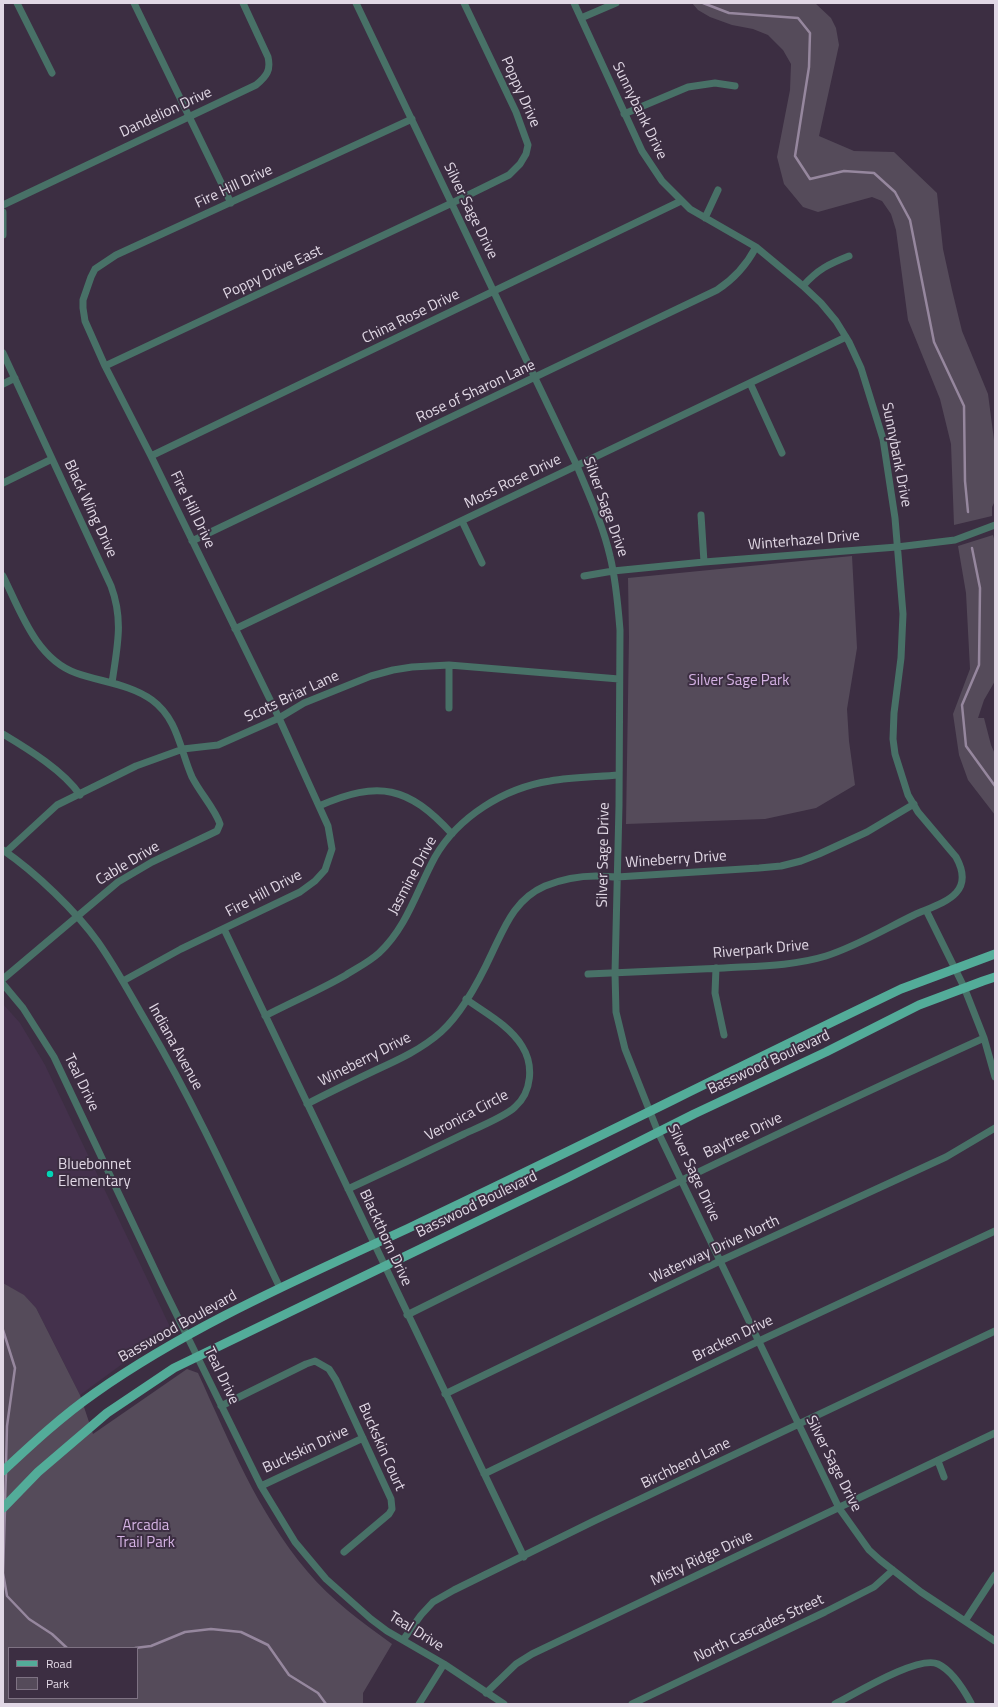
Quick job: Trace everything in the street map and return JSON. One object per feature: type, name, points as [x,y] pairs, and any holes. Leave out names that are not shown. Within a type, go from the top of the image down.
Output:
[{"type":"main road","name":"Basswood Boulevard","points":[[3,1472],[68,1413],[125,1372],[187,1336],[280,1288],[374,1244],[853,1011],[901,989],[995,954]]},
{"type":"main road","name":"Basswood Boulevard","points":[[3,1508],[38,1472],[114,1408],[153,1382],[197,1356],[826,1052],[919,1005],[995,977]]},
{"type":"street","points":[[17,3],[52,73]]},
{"type":"street","points":[[134,3],[231,203]]},
{"type":"street","name":"Dandelion Drive","points":[[3,205],[256,85],[269,72],[270,65],[268,57],[243,3]]},
{"type":"street","name":"Silver Sage Drive","points":[[356,3],[536,378],[577,466],[604,534],[613,571],[620,630],[615,972],[616,1012],[625,1049],[649,1111],[839,1508],[869,1550],[921,1592],[995,1641]]},
{"type":"street","name":"Poppy Drive","points":[[452,203],[508,175],[520,164],[526,154],[528,145],[516,112],[464,3]]},
{"type":"street","name":"Sunnybank Drive","points":[[574,3],[642,151],[662,181],[690,209],[756,247],[803,286],[821,303],[846,337],[861,368],[879,425],[895,518],[902,621],[901,658],[894,713],[893,739],[895,754],[908,795],[918,812],[956,857],[960,864],[962,874],[961,885]]},
{"type":"street","points":[[581,18],[616,3]]},
{"type":"street","points":[[624,114],[688,87],[715,84],[735,86]]},
{"type":"street","name":"Fire Hill Drive","points":[[123,981],[181,949],[224,930],[300,892],[315,881],[325,870],[332,849],[332,839],[328,826],[279,718],[151,456],[105,366],[85,321],[83,300],[95,270],[116,256],[412,119]]},
{"type":"street","points":[[705,218],[718,190]]},
{"type":"street","name":"China Rose Drive","points":[[151,456],[681,201]]},
{"type":"street","name":"Poppy Drive East","points":[[105,366],[452,203]]},
{"type":"street","points":[[3,212],[3,234]]},
{"type":"street","name":"Rose of Sharon Lane","points":[[192,541],[536,378],[717,290],[730,281],[747,263],[756,247]]},
{"type":"street","points":[[803,286],[814,274],[828,264],[849,256]]},
{"type":"street","name":"Moss Rose Drive","points":[[235,629],[846,337]]},
{"type":"street","name":"Black Wing Drive","points":[[3,353],[111,586],[116,600],[119,615],[119,632],[112,683]]},
{"type":"street","points":[[3,384],[15,378]]},
{"type":"street","points":[[750,383],[782,452]]},
{"type":"street","points":[[3,483],[52,459]]},
{"type":"street","points":[[701,515],[704,562]]},
{"type":"street","points":[[462,521],[482,563]]},
{"type":"street","name":"Winterhazel Drive","points":[[584,576],[613,571],[704,562],[897,547],[955,540],[995,525]]},
{"type":"street","points":[[3,576],[25,621],[49,656],[59,664],[75,673],[140,692],[160,706],[176,728],[183,749]]},
{"type":"street","points":[[449,708],[450,665]]},
{"type":"street","name":"Scots Briar Lane","points":[[4,851],[51,809],[136,766],[183,749],[218,745],[279,718],[304,703],[371,676],[412,667],[450,665],[619,679]]},
{"type":"street","points":[[3,734],[61,773],[74,786],[80,795]]},
{"type":"street","name":"Cable Drive","points":[[3,979],[118,882],[152,862],[217,831],[220,824],[218,819],[205,800],[192,776],[183,749]]},
{"type":"street","name":"Jasmine Drive","points":[[265,1016],[335,981],[378,954],[401,927],[435,857],[452,834],[465,820],[479,810],[510,792],[531,785],[568,778],[619,775]]},
{"type":"street","points":[[319,806],[354,793],[383,791],[397,793],[434,815],[452,834]]},
{"type":"street","name":"Wineberry Drive","points":[[307,1104],[409,1054],[441,1032],[452,1020],[466,999],[492,954],[503,927],[512,913],[534,892],[558,882],[580,877],[617,877],[780,866],[801,861],[819,854],[867,832],[914,804]]},
{"type":"street","name":"Indiana Avenue","points":[[4,851],[25,866],[76,916],[98,941],[176,1072],[280,1288]]},
{"type":"street","name":"Riverpark Drive","points":[[588,974],[770,966],[802,962],[826,956],[859,943],[951,898],[959,890],[961,885]]},
{"type":"street","points":[[926,910],[964,988],[984,1038],[995,1077]]},
{"type":"street","name":"Blackthorn Drive","points":[[224,930],[407,1315],[524,1556]]},
{"type":"street","points":[[716,968],[715,993],[724,1035]]},
{"type":"street","name":"Teal Drive","points":[[3,984],[22,1008],[54,1057],[221,1406],[261,1486],[295,1542],[326,1579],[371,1619],[444,1664],[504,1704]]},
{"type":"street","name":"Veronica Circle","points":[[348,1189],[483,1126],[515,1108],[524,1098],[530,1076],[529,1064],[523,1047],[516,1037],[504,1026],[466,999]]},
{"type":"street","name":"Baytree Drive","points":[[407,1315],[536,1250],[837,1106],[984,1038]]},
{"type":"street","name":"Waterway Drive North","points":[[445,1394],[720,1261],[946,1156],[995,1128]]},
{"type":"street","name":"Bracken Drive","points":[[484,1474],[759,1341],[995,1231]]},
{"type":"street","name":"Birchbend Lane","points":[[403,1640],[421,1615],[433,1602],[454,1590],[995,1331]]},
{"type":"street","name":"Buckskin Court","points":[[221,1406],[306,1364],[315,1362],[320,1363],[330,1370],[391,1499],[392,1509],[389,1514],[344,1552]]},
{"type":"street","name":"Misty Ridge Drive","points":[[486,1693],[516,1664],[532,1654],[995,1433]]},
{"type":"street","name":"Buckskin Drive","points":[[261,1486],[363,1438]]},
{"type":"street","points":[[938,1461],[944,1477]]},
{"type":"street","name":"North Cascades Street","points":[[632,1704],[853,1598],[874,1587],[893,1570]]},
{"type":"street","points":[[965,1621],[995,1575]]},
{"type":"street","points":[[835,1704],[908,1667],[921,1662],[938,1664],[945,1669],[955,1679],[971,1703]]},
{"type":"street","points":[[419,1704],[444,1664]]},
{"type":"shaded area","name":"Bluebonnet Elementary","points":[[3,1004],[20,1023],[45,1065],[173,1333],[129,1359],[80,1395],[36,1308],[23,1295],[3,1283]]},
{"type":"green space","points":[[692,3],[815,3],[831,18],[836,28],[839,45],[819,136],[854,151],[894,152],[937,193],[943,249],[962,331],[988,394],[994,440],[995,465],[995,501],[992,507],[992,516],[954,525],[951,444],[940,399],[908,320],[896,230],[891,214],[882,201],[872,197],[818,212],[803,207],[784,184],[777,157],[790,90],[791,64],[783,50],[768,35],[753,29],[732,25],[710,17],[698,10]]},
{"type":"green space","points":[[993,535],[995,542],[995,681],[984,700],[978,718],[984,718],[995,754],[995,815],[968,780],[959,755],[953,714],[970,669],[966,593],[958,546]]},
{"type":"green space","name":"Silver Sage Park","points":[[852,556],[857,648],[847,709],[849,741],[855,785],[816,808],[765,819],[626,824],[629,637],[628,578]]},
{"type":"green space","name":"Arcadia Trail Park","points":[[3,1283],[24,1295],[36,1308],[80,1395],[93,1434],[187,1369],[198,1373],[233,1451],[246,1476],[273,1525],[289,1548],[316,1582],[326,1592],[392,1644],[363,1693],[363,1704],[3,1704]]},
{"type":"waterway","points":[[703,3],[729,13],[798,18],[810,33],[809,67],[795,156],[810,179],[844,171],[874,173],[895,192],[910,220],[934,342],[964,406],[965,481],[968,512]]},
{"type":"waterway","points":[[972,548],[980,588],[979,665],[962,705],[966,746],[995,786]]},
{"type":"waterway","points":[[3,1330],[15,1368],[7,1426],[6,1464]]},
{"type":"waterway","points":[[5,1502],[6,1473]]},
{"type":"waterway","points":[[5,1509],[3,1573],[7,1596],[29,1619],[52,1634],[66,1647]]},
{"type":"waterway","points":[[138,1648],[151,1646],[185,1632],[211,1629],[241,1632],[268,1645],[289,1675],[318,1693],[326,1704]]},
{"type":"place","name":"Bluebonnet Elementary","points":[[50,1174]]}]
